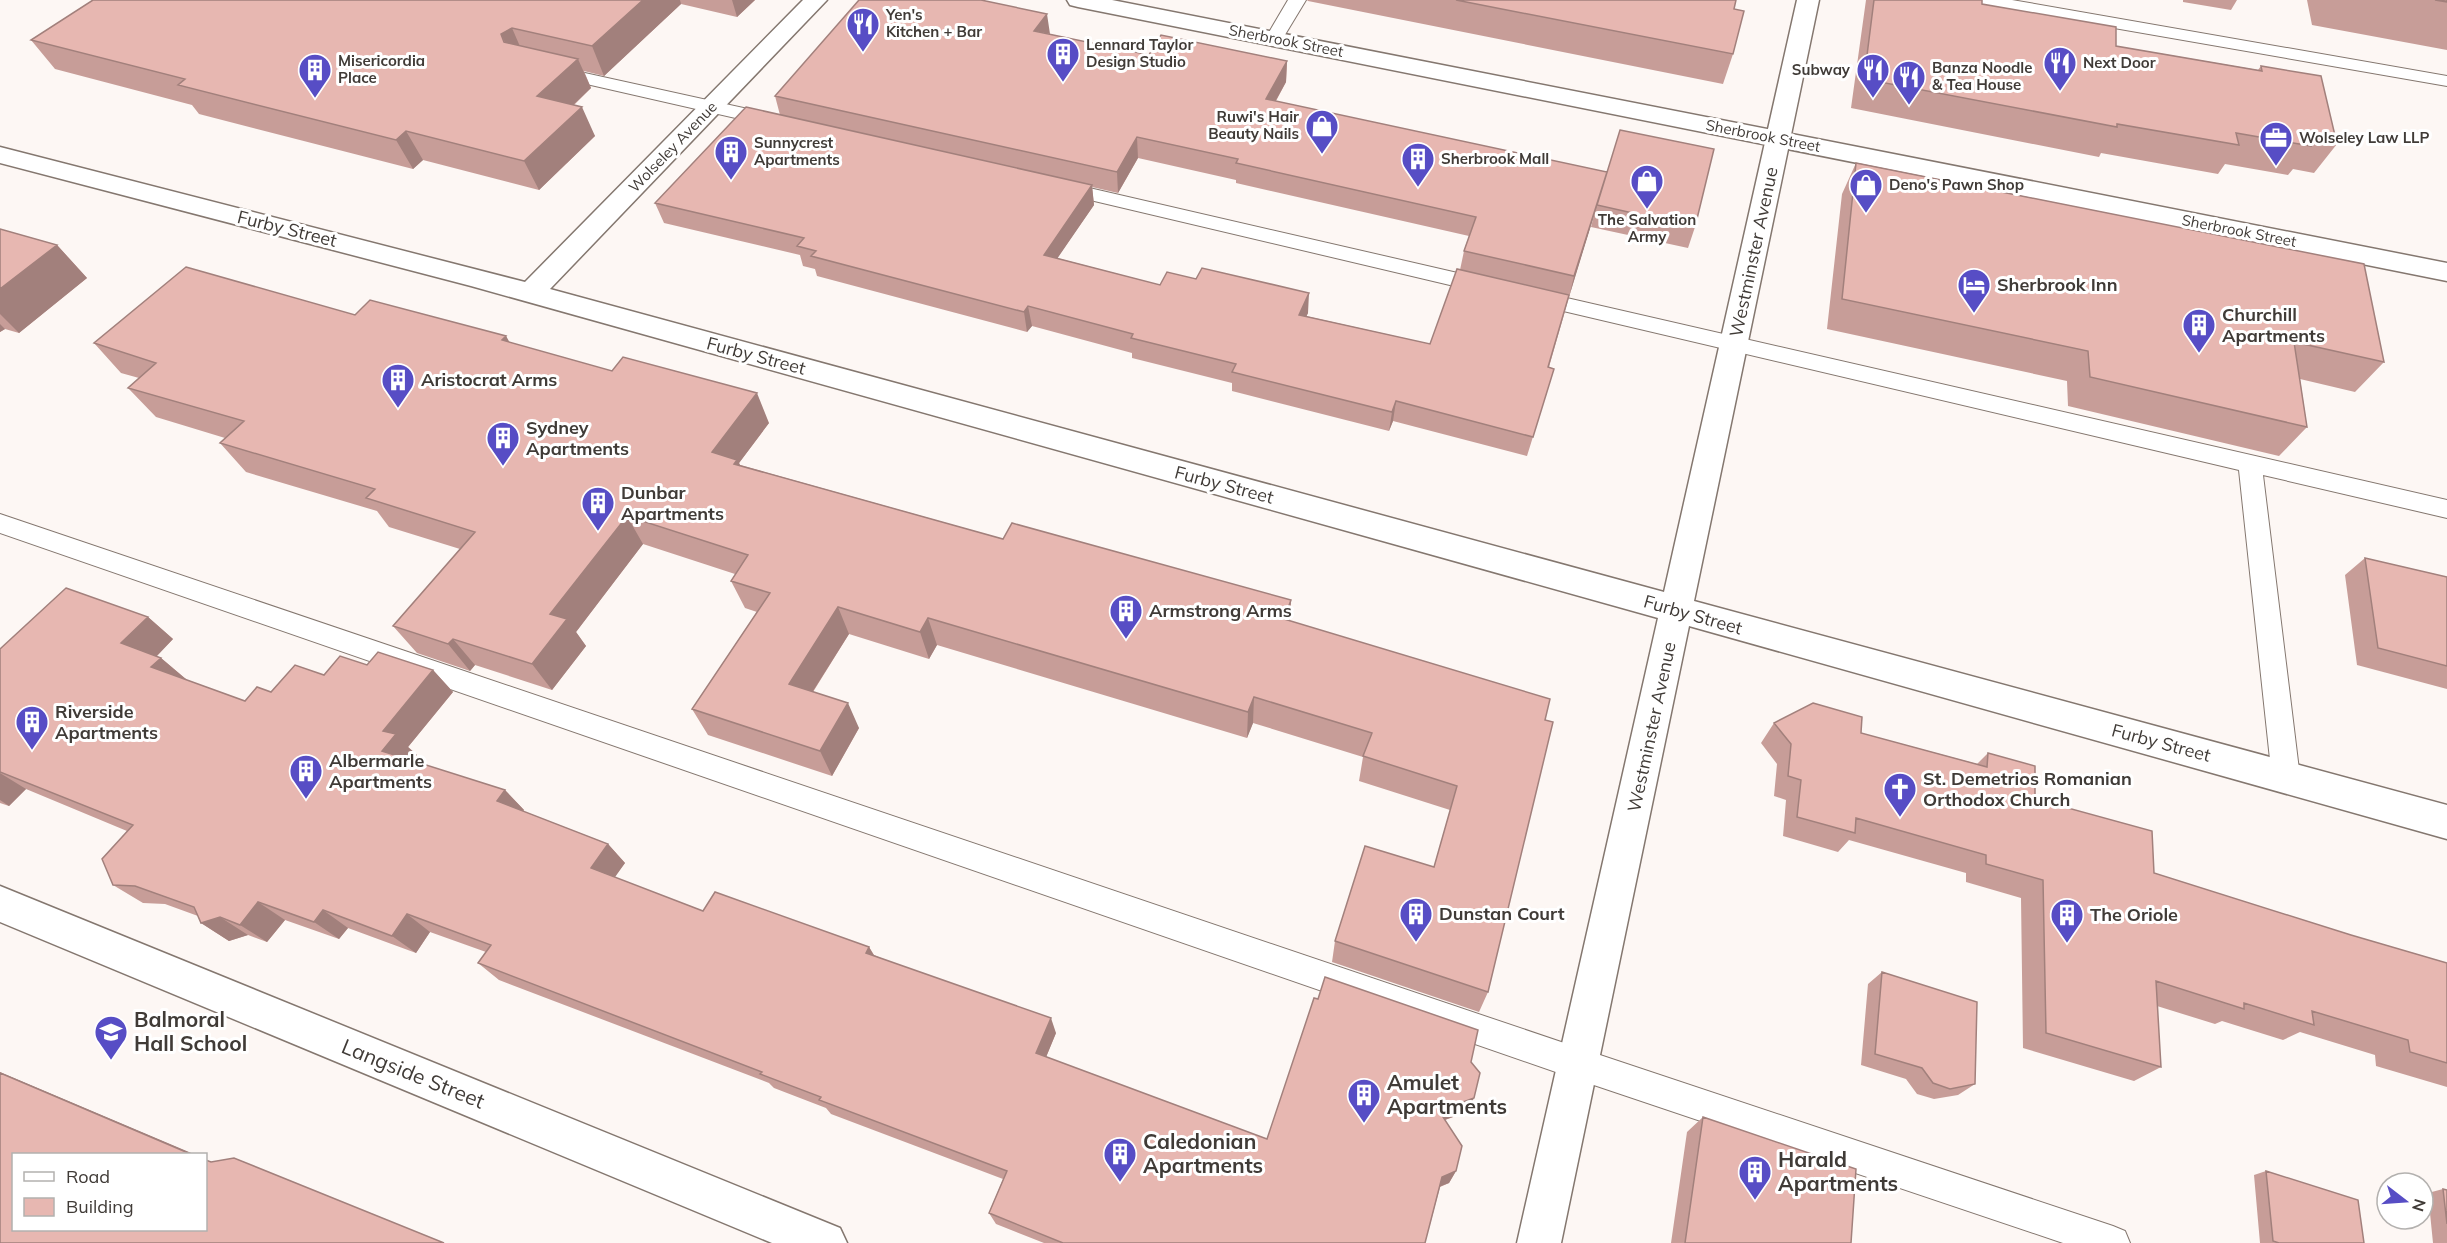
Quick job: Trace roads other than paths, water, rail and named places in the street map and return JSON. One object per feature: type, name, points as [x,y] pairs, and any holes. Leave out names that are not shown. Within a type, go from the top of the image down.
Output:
[{"type":"street","name":"Wolseley Avenue","points":[[530,294],[816,0]]},
{"type":"street","name":"Sherbrook Street","points":[[1078,0],[2447,272]]},
{"type":"street","name":"Westminster Avenue","points":[[1539,1243],[1576,1063],[1677,610],[1808,0]]},
{"type":"street","name":"Furby Street","points":[[0,155],[530,294],[2447,822]]},
{"type":"street","name":"Langside Street","points":[[0,904],[825,1243]]},
{"type":"lane","points":[[1274,39],[1297,0]]},
{"type":"lane","points":[[1982,0],[2447,81]]},
{"type":"lane","points":[[535,67],[796,125]]},
{"type":"lane","points":[[1038,182],[2447,509]]},
{"type":"lane","points":[[2250,463],[2286,778]]},
{"type":"lane","points":[[0,523],[1576,1063],[2113,1243]]},
{"type":"place","name":"Yen's Kitchen + Bar","points":[[863,53]]},
{"type":"place","name":"Lennard Taylor Design Studio","points":[[1063,83]]},
{"type":"place","name":"Next Door","points":[[2060,92]]},
{"type":"place","name":"Misericordia Place","points":[[315,99]]},
{"type":"place","name":"Subway","points":[[1873,99]]},
{"type":"place","name":"Banza Noodle & Tea House","points":[[1909,106]]},
{"type":"place","name":"Ruwi's Hair Beauty Nails","points":[[1322,155]]},
{"type":"place","name":"Wolseley Law LLP","points":[[2276,167]]},
{"type":"place","name":"Sunnycrest Apartments","points":[[731,181]]},
{"type":"place","name":"Sherbrook Mall","points":[[1418,188]]},
{"type":"place","name":"The Salvation Army","points":[[1647,210]]},
{"type":"place","name":"Deno's Pawn Shop","points":[[1866,214]]},
{"type":"place","name":"Sherbrook Inn","points":[[1974,314]]},
{"type":"place","name":"Churchill Apartments","points":[[2199,354]]},
{"type":"place","name":"Aristocrat Arms","points":[[398,409]]},
{"type":"place","name":"Sydney Apartments","points":[[503,467]]},
{"type":"place","name":"Dunbar Apartments","points":[[598,532]]},
{"type":"place","name":"Armstrong Arms","points":[[1126,640]]},
{"type":"place","name":"Riverside Apartments","points":[[32,751]]},
{"type":"place","name":"Albermarle Apartments","points":[[306,800]]},
{"type":"place","name":"St. Demetrios Romanian Orthodox Church","points":[[1900,818]]},
{"type":"place","name":"Dunstan Court","points":[[1416,943]]},
{"type":"place","name":"The Oriole","points":[[2067,944]]},
{"type":"place","name":"Balmoral Hall School","points":[[111,1061]]},
{"type":"place","name":"Amulet Apartments","points":[[1364,1124]]},
{"type":"place","name":"Caledonian Apartments","points":[[1120,1183]]},
{"type":"place","name":"Harald Apartments","points":[[1755,1201]]}]
